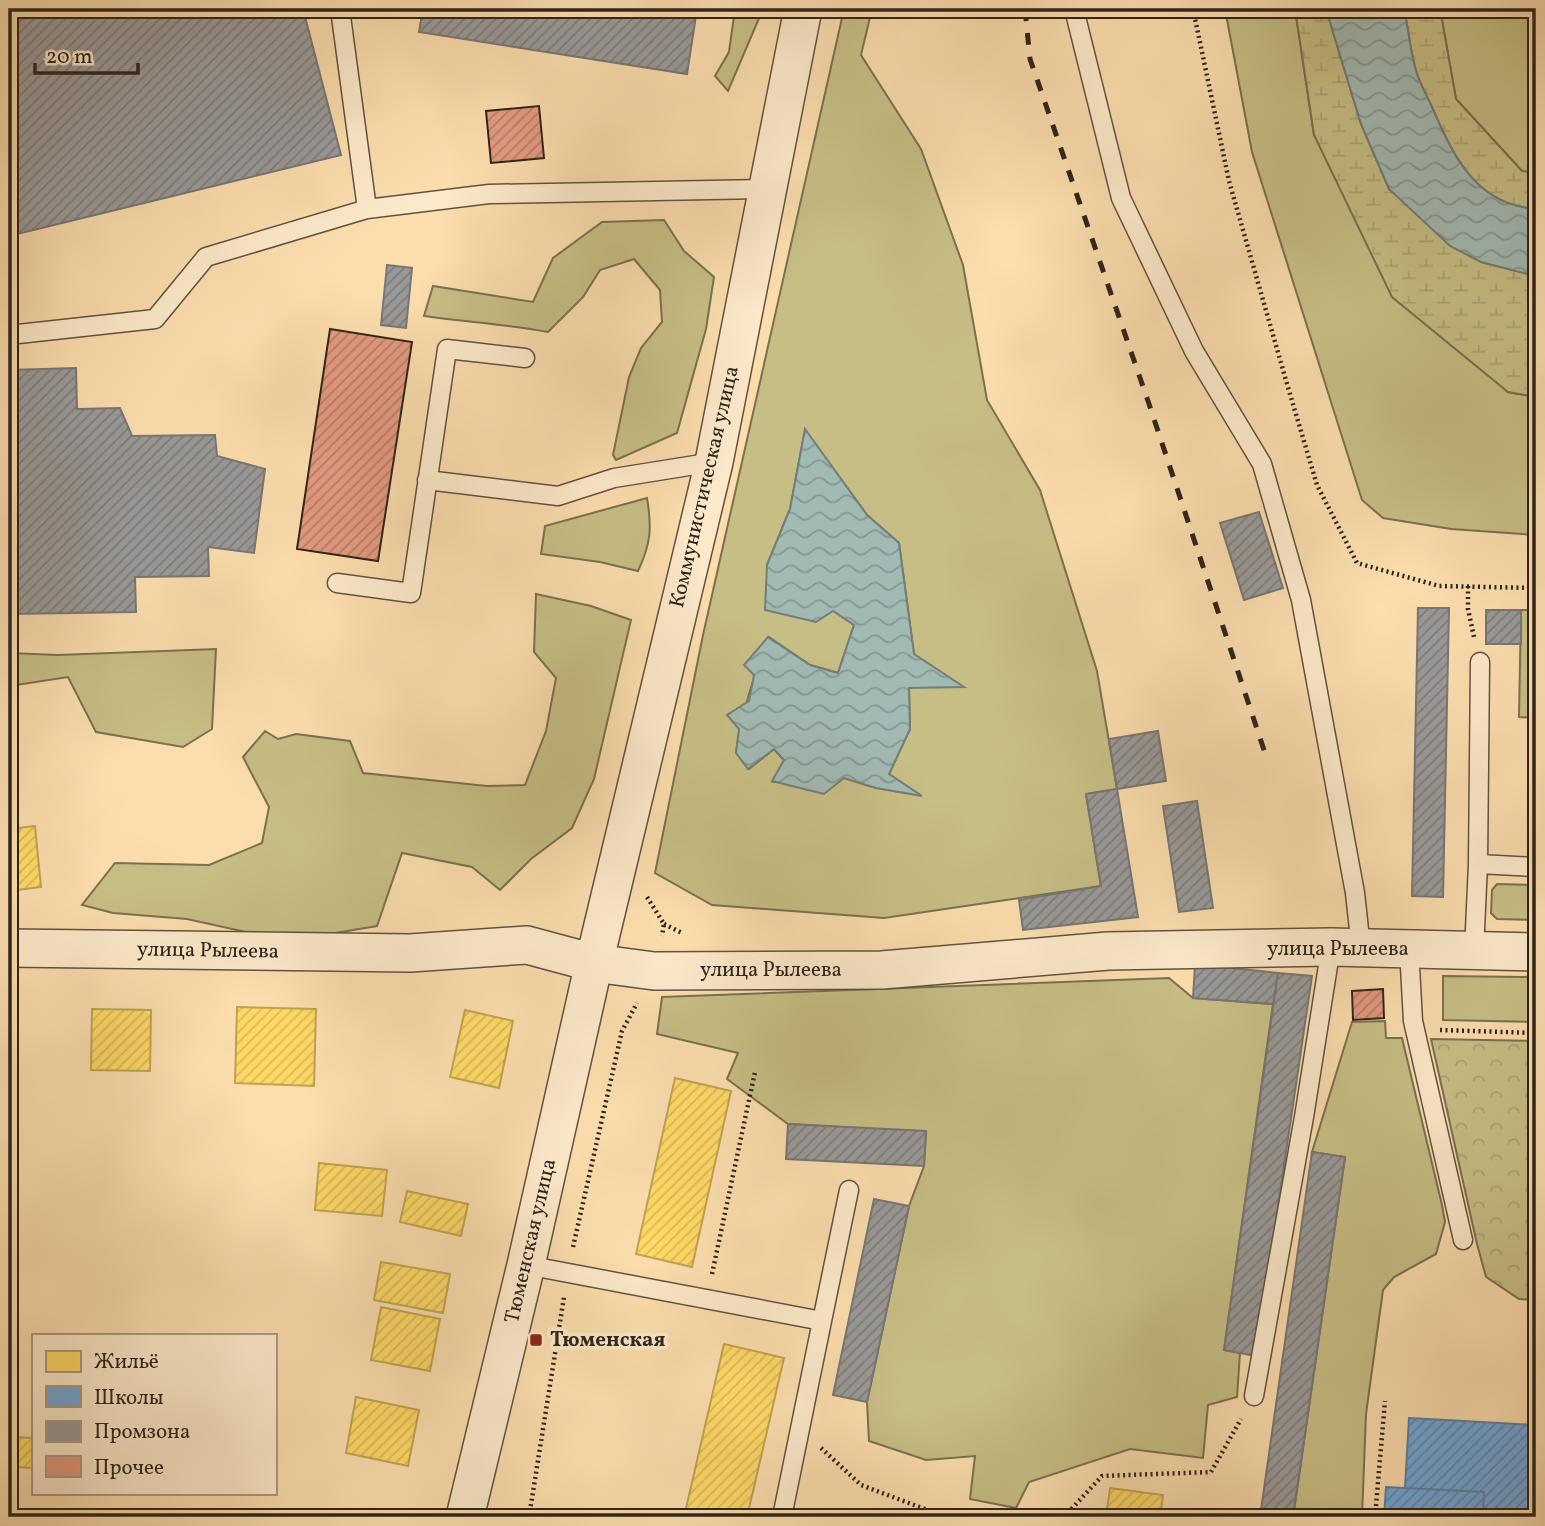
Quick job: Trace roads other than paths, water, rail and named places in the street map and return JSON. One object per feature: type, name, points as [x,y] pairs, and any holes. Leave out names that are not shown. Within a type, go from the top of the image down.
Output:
[{"type":"street","name":"Коммунистическая улица","points":[[594,963],[714,462],[803,9]]},
{"type":"street","name":"улица Рылеева","points":[[9,948],[410,953],[527,945],[594,963],[654,971],[882,970],[1108,951],[1346,947],[1536,952]]},
{"type":"street","name":"Тюменская улица","points":[[465,1517],[526,1265],[594,963]]},
{"type":"lane","points":[[340,9],[367,209]]},
{"type":"lane","points":[[1074,9],[1121,198],[1194,351],[1262,464],[1301,600],[1355,892],[1346,947],[1304,1117],[1254,1396]]},
{"type":"lane","points":[[9,335],[156,319],[206,257],[367,209],[489,194],[768,189]]},
{"type":"lane","points":[[337,583],[411,593],[447,349],[525,358]]},
{"type":"lane","points":[[427,480],[558,496],[614,478],[714,462]]},
{"type":"lane","points":[[1474,951],[1478,864],[1480,662]]},
{"type":"lane","points":[[1478,864],[1536,867]]},
{"type":"lane","points":[[1409,949],[1415,1030],[1463,1241]]},
{"type":"lane","points":[[782,1517],[849,1190]]},
{"type":"lane","points":[[526,1265],[822,1321]]},
{"type":"water","points":[[1326,9],[1404,9],[1418,77],[1458,160],[1482,188],[1497,198],[1536,209],[1536,276],[1481,262],[1450,246],[1389,189],[1361,124]]},
{"type":"water","points":[[805,429],[867,515],[899,543],[914,654],[964,687],[909,688],[910,729],[889,774],[922,796],[876,788],[844,778],[824,794],[772,781],[784,760],[774,749],[748,769],[736,753],[739,729],[727,715],[749,701],[754,675],[744,665],[768,637],[810,665],[838,673],[854,625],[833,611],[816,622],[765,610],[767,565],[790,509]]},
{"type":"railway","points":[[1025,9],[1030,59],[1267,759]]},
{"type":"place","name":"Тюменская","points":[[536,1340]]}]
